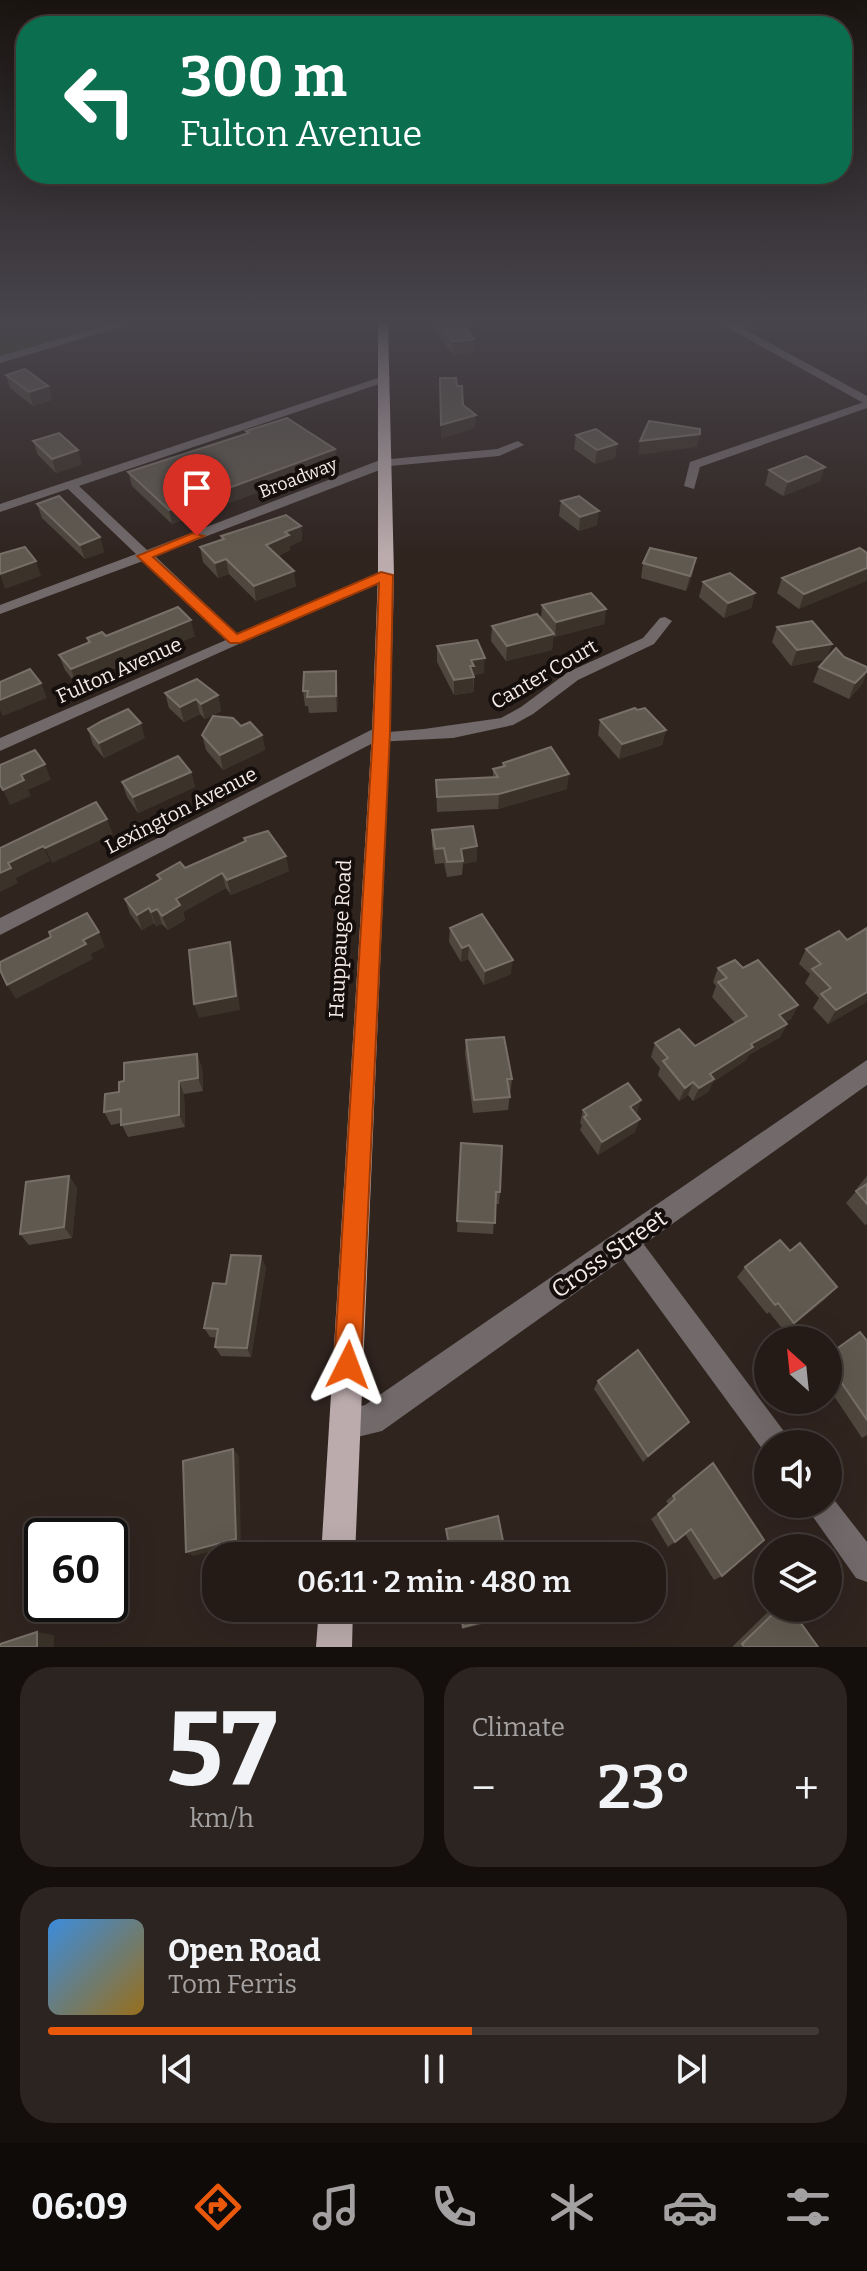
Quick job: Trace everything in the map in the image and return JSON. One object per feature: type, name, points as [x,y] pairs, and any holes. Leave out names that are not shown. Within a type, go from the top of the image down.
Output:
[{"type":"main road","name":"Hauppauge Road","points":[[339,1542],[381,735],[386,575],[382,401]]},
{"type":"main road","points":[[334,1647],[335,1622]]},
{"type":"street","points":[[0,508],[319,401]]},
{"type":"street","points":[[690,486],[694,465],[867,402]]},
{"type":"street","name":"Broadway","points":[[0,610],[384,464],[499,452],[518,445]]},
{"type":"street","points":[[71,485],[112,520],[144,556],[235,640]]},
{"type":"street","name":"Fulton Avenue","points":[[0,745],[386,575]]},
{"type":"street","name":"Canter Court","points":[[381,735],[443,733],[500,724],[526,711],[576,673],[646,643],[665,621]]},
{"type":"street","name":"Lexington Avenue","points":[[0,927],[381,735]]},
{"type":"street","name":"Cross Street","points":[[345,1424],[371,1420],[627,1243],[867,1071]]},
{"type":"street","points":[[627,1243],[766,1430]]},
{"type":"street","points":[[831,1518],[867,1567]]},
{"type":"building","points":[[440,401],[463,401],[463,405],[476,415],[441,425]]},
{"type":"building","points":[[287,418],[335,449],[169,510],[128,472],[249,433],[246,431]]},
{"type":"building","points":[[649,421],[700,429],[700,434],[640,441]]},
{"type":"building","points":[[596,429],[617,444],[597,450],[576,435]]},
{"type":"building","points":[[59,433],[78,450],[52,459],[33,441]]},
{"type":"building","points":[[806,456],[825,467],[788,482],[769,470]]},
{"type":"building","points":[[59,496],[100,537],[80,545],[37,504]]},
{"type":"building","points":[[579,496],[599,511],[580,517],[561,501]]},
{"type":"building","points":[[286,515],[301,526],[266,545],[294,571],[254,586],[226,559],[215,563],[200,547],[224,539],[221,536]]},
{"type":"building","points":[[25,547],[36,561],[0,574],[0,554]]},
{"type":"building","points":[[650,548],[696,558],[690,576],[643,563]]},
{"type":"building","points":[[860,548],[867,553],[867,568],[804,594],[782,578]]},
{"type":"building","points":[[730,573],[755,593],[728,603],[703,582]]},
{"type":"building","points":[[591,593],[606,609],[556,622],[542,605]]},
{"type":"building","points":[[178,607],[191,620],[71,669],[59,655],[90,642],[87,638],[102,632],[106,636]]},
{"type":"building","points":[[537,614],[554,634],[507,646],[492,626]]},
{"type":"building","points":[[812,621],[832,644],[797,650],[777,627]]},
{"type":"building","points":[[477,640],[485,658],[471,660],[474,677],[454,680],[437,646]]},
{"type":"building","points":[[836,648],[844,657],[867,667],[855,683],[819,667]]},
{"type":"building","points":[[30,669],[41,683],[0,700],[0,682]]},
{"type":"building","points":[[336,671],[336,696],[307,697],[308,691],[303,691],[304,672]]},
{"type":"building","points":[[197,679],[218,695],[201,704],[196,699],[180,707],[165,693]]},
{"type":"building","points":[[635,708],[645,708],[666,730],[622,744],[600,720]]},
{"type":"building","points":[[128,709],[141,723],[99,743],[88,729],[102,721]]},
{"type":"building","points":[[213,716],[233,718],[241,726],[250,722],[262,735],[220,755],[202,735]]},
{"type":"building","points":[[551,747],[569,774],[499,794],[437,797],[436,780],[498,777],[493,769],[505,766],[503,763]]},
{"type":"building","points":[[35,750],[45,764],[21,775],[24,780],[3,790],[0,765]]},
{"type":"building","points":[[178,756],[191,772],[133,797],[122,782]]},
{"type":"building","points":[[96,802],[107,819],[8,863],[11,868],[0,873],[0,848]]},
{"type":"building","points":[[473,826],[477,846],[461,849],[463,861],[447,862],[444,848],[435,849],[432,830]]},
{"type":"building","points":[[268,831],[286,856],[227,880],[222,873],[176,899],[180,905],[162,916],[157,909],[151,912],[149,908],[137,915],[125,899],[161,879],[157,875],[180,862],[185,868],[246,841],[244,838]]},
{"type":"building","points":[[87,913],[99,932],[83,940],[86,944],[7,985],[0,962],[51,937],[49,932]]},
{"type":"building","points":[[482,914],[513,960],[485,971],[469,945],[462,948],[450,928]]},
{"type":"building","points":[[867,928],[867,992],[836,1010],[821,994],[831,988],[812,969],[821,964],[806,949],[839,931],[847,940]]},
{"type":"building","points":[[230,942],[236,996],[194,1004],[189,950]]},
{"type":"building","points":[[735,960],[743,968],[758,960],[798,1005],[779,1015],[787,1024],[751,1044],[753,1047],[710,1074],[714,1079],[699,1088],[693,1082],[685,1088],[663,1061],[668,1058],[655,1043],[679,1029],[695,1046],[747,1016],[718,982],[727,978],[718,968]]},
{"type":"building","points":[[504,1037],[512,1079],[507,1079],[510,1097],[474,1100],[466,1040]]},
{"type":"building","points":[[197,1054],[198,1078],[179,1081],[179,1115],[121,1125],[121,1109],[104,1112],[105,1094],[119,1092],[119,1082],[124,1081],[124,1063]]},
{"type":"building","points":[[628,1083],[641,1100],[630,1107],[640,1119],[602,1142],[584,1117],[587,1115],[583,1110]]},
{"type":"building","points":[[461,1143],[502,1146],[495,1223],[457,1221]]},
{"type":"building","points":[[69,1176],[64,1227],[20,1234],[26,1182]]},
{"type":"building","points":[[867,1184],[867,1204],[856,1191]]},
{"type":"building","points":[[780,1240],[790,1251],[800,1243],[837,1287],[794,1323],[778,1303],[775,1305],[745,1267]]},
{"type":"building","points":[[231,1255],[261,1256],[247,1348],[215,1347],[218,1329],[204,1328],[213,1283],[226,1284]]},
{"type":"building","points":[[860,1332],[867,1341],[867,1420],[842,1383],[842,1345]]},
{"type":"building","points":[[638,1350],[689,1422],[648,1456],[598,1381]]},
{"type":"building","points":[[233,1449],[236,1539],[202,1542],[202,1548],[186,1552],[183,1461]]},
{"type":"building","points":[[713,1463],[760,1534],[754,1534],[754,1549],[722,1576],[691,1529],[675,1542],[658,1514],[675,1499],[673,1496]]},
{"type":"building","points":[[498,1516],[503,1542],[448,1542],[446,1529]]},
{"type":"building","points":[[462,1622],[482,1622],[463,1627]]},
{"type":"building","points":[[765,1622],[800,1622],[818,1647],[744,1647],[742,1644]]},
{"type":"building","points":[[37,1632],[37,1647],[0,1647],[0,1644]]},
{"type":"route","points":[[197,536],[144,556],[235,640],[386,575],[381,732],[348,1365]]}]
